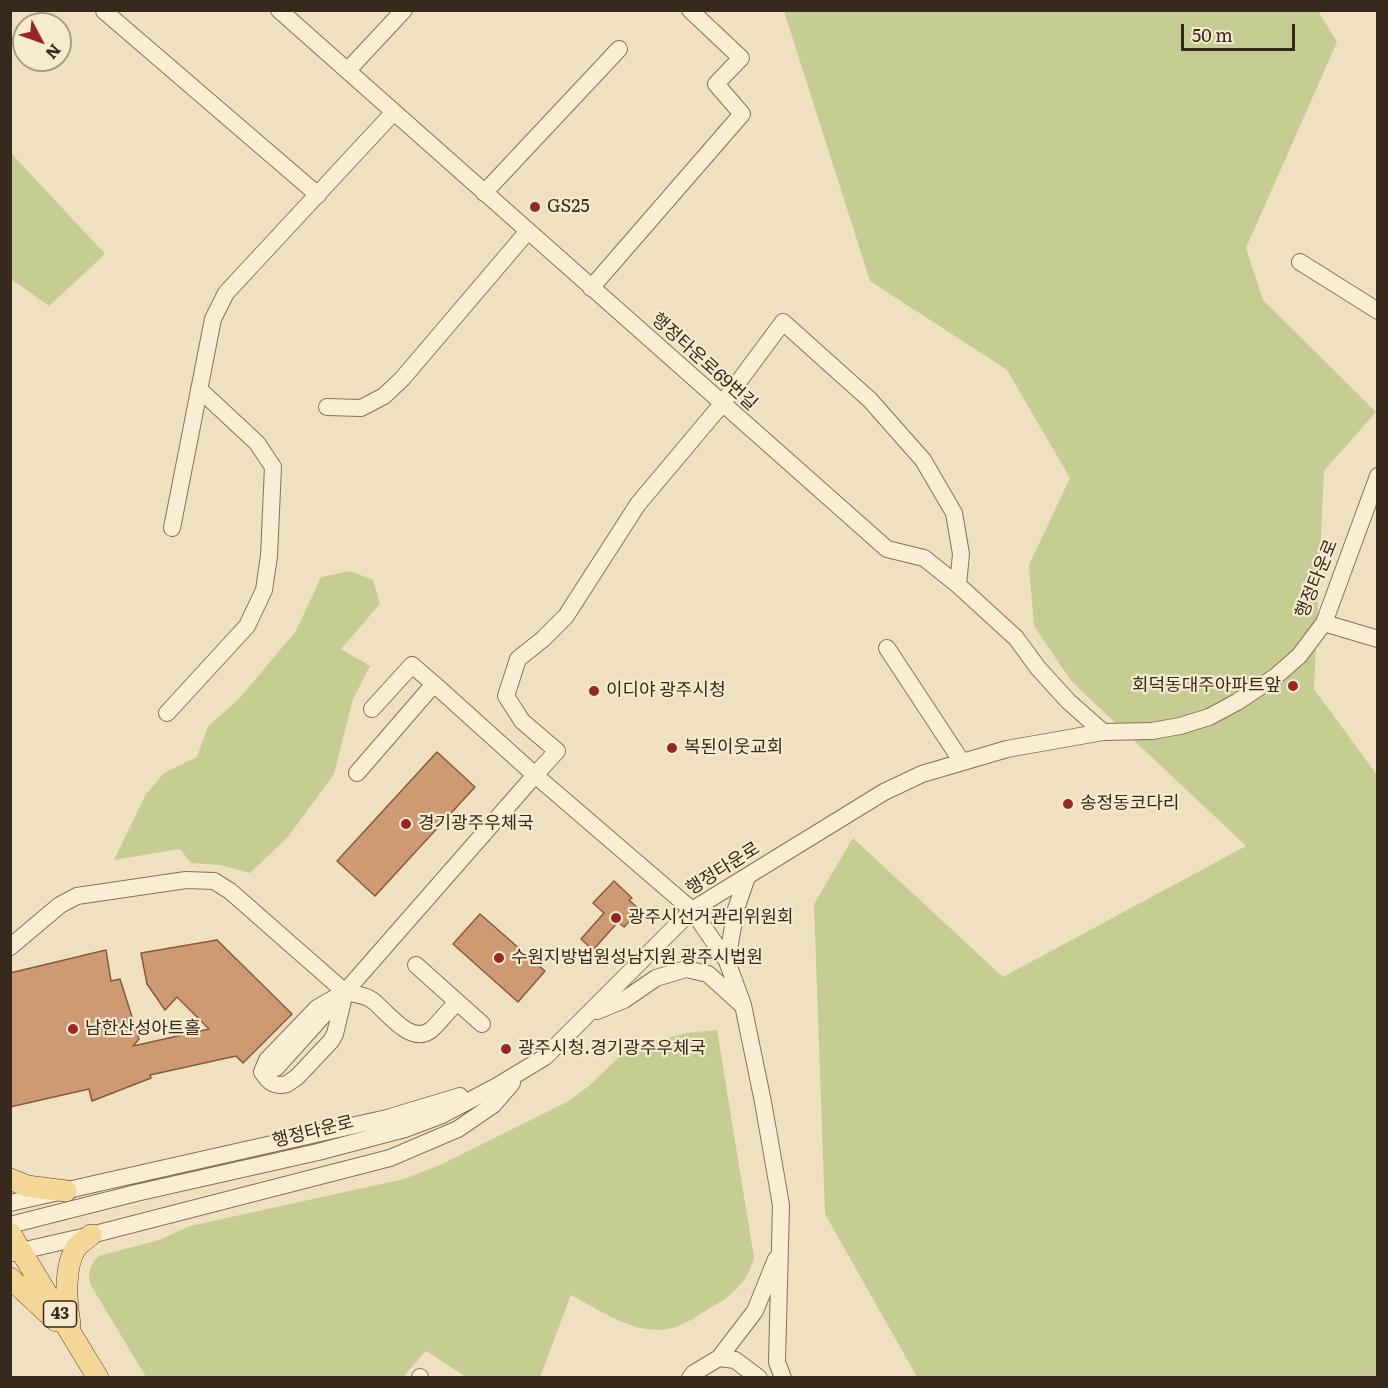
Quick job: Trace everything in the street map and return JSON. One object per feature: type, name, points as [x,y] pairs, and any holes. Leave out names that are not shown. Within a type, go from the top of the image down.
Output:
[{"type":"main road","points":[[10,1179],[27,1186],[66,1191]]},
{"type":"main road","name":"43","points":[[10,1233],[16,1252],[98,1377]]},
{"type":"main road","points":[[73,1336],[67,1308],[69,1273],[72,1257],[77,1248],[90,1235]]},
{"type":"main road","points":[[10,1278],[73,1336]]},
{"type":"street","name":"행정타운로69번길","points":[[279,10],[887,549],[924,558],[958,585],[1016,638],[1038,668],[1068,701],[1103,732]]},
{"type":"street","points":[[348,70],[404,10]]},
{"type":"street","points":[[591,288],[742,114],[716,84],[741,58],[690,10]]},
{"type":"street","points":[[104,11],[318,195]]},
{"type":"street","points":[[484,193],[619,49]]},
{"type":"street","points":[[172,528],[213,319],[226,294],[394,112]]},
{"type":"street","points":[[327,407],[361,408],[384,396],[528,231]]},
{"type":"street","points":[[1300,262],[1377,311]]},
{"type":"street","points":[[276,1068],[310,1033],[557,751],[522,721],[506,696],[518,659],[566,616],[638,504],[722,404],[783,322],[870,400],[923,460],[954,513],[961,554],[958,585]]},
{"type":"street","points":[[167,713],[247,626],[264,590],[269,556],[273,467],[257,442],[199,389]]},
{"type":"street","name":"행정타운로","points":[[10,1225],[405,1130],[442,1115],[545,1057],[692,910],[884,792],[922,774],[1007,748],[1103,732],[1152,731],[1180,726],[1209,717],[1237,702],[1275,677],[1299,656],[1324,622],[1377,476]]},
{"type":"street","points":[[1324,622],[1377,639]]},
{"type":"street","points":[[887,648],[962,762]]},
{"type":"street","points":[[372,709],[412,665],[692,910],[727,961],[742,1005],[763,1102],[779,1194],[781,1246],[777,1362],[783,1377]]},
{"type":"street","points":[[357,773],[434,684]]},
{"type":"street","points":[[727,961],[736,909],[747,877]]},
{"type":"street","points":[[10,947],[60,905],[77,896],[186,880],[214,880],[230,891],[345,992],[370,999],[414,1034],[424,1034],[431,1030],[457,1002]]},
{"type":"street","points":[[416,965],[482,1024]]},
{"type":"street","points":[[588,1015],[624,1000],[656,978],[686,969],[708,975],[742,1005]]},
{"type":"street","points":[[345,992],[335,1034],[326,1048],[288,1084],[280,1086],[266,1079],[262,1072],[267,1060],[317,1008],[345,992]]},
{"type":"street","points":[[10,1203],[387,1118],[460,1096],[520,1073]]},
{"type":"street","points":[[16,1252],[390,1158],[458,1130],[493,1105],[520,1073]]},
{"type":"street","points":[[690,1377],[719,1358],[755,1311],[781,1246]]},
{"type":"street","points":[[719,1358],[735,1360],[759,1377]]},
{"type":"green space","points":[[784,11],[1318,11],[1337,42],[1246,248],[1263,300],[1376,412],[1324,471],[1314,689],[1377,775],[1377,1377],[917,1377],[825,1214],[814,904],[853,838],[1003,977],[1246,846],[1072,682],[1034,626],[1029,565],[1070,478],[1007,370],[870,281]]},
{"type":"green space","points":[[11,153],[105,254],[49,306],[11,279]]},
{"type":"green space","points":[[350,571],[373,580],[380,604],[341,649],[370,666],[353,699],[334,774],[288,837],[250,873],[220,865],[191,863],[180,849],[114,860],[146,794],[164,773],[197,757],[208,726],[238,700],[296,631],[321,577]]},
{"type":"green space","points":[[717,1030],[754,1258],[747,1275],[738,1288],[718,1303],[678,1326],[664,1329],[636,1327],[609,1316],[571,1295],[540,1377],[466,1377],[426,1351],[403,1377],[146,1377],[90,1284],[90,1268],[99,1256],[159,1240],[190,1226],[404,1179],[440,1165],[567,1102],[589,1086],[621,1055],[686,1033]]},
{"type":"building","name":"경기광주우체국","points":[[437,752],[475,787],[375,896],[337,861]]},
{"type":"building","name":"광주시선거관리위원회","points":[[614,881],[632,898],[629,900],[640,910],[624,927],[618,922],[593,950],[581,939],[604,913],[593,903]]},
{"type":"building","name":"수원지방법원성남지원 광주시법원","points":[[480,914],[545,971],[518,1002],[453,944]]},
{"type":"building","points":[[217,940],[292,1014],[243,1063],[236,1056],[150,1075],[151,1078],[92,1101],[89,1089],[10,1107],[10,973],[106,950],[111,981],[120,979],[139,1039],[133,1046],[209,1029],[177,997],[165,1010],[147,984],[141,953]]},
{"type":"place","name":"GS25","points":[[535,207]]},
{"type":"place","name":"회덕동대주아파트앞","points":[[1293,686]]},
{"type":"place","name":"이디야 광주시청","points":[[594,691]]},
{"type":"place","name":"복된이웃교회","points":[[672,748]]},
{"type":"place","name":"송정동코다리","points":[[1068,804]]},
{"type":"place","name":"경기광주우체국","points":[[406,824]]},
{"type":"place","name":"광주시선거관리위원회","points":[[616,918]]},
{"type":"place","name":"수원지방법원성남지원 광주시법원","points":[[499,958]]},
{"type":"place","name":"남한산성아트홀","points":[[73,1029]]},
{"type":"place","name":"광주시청.경기광주우체국","points":[[506,1049]]}]
